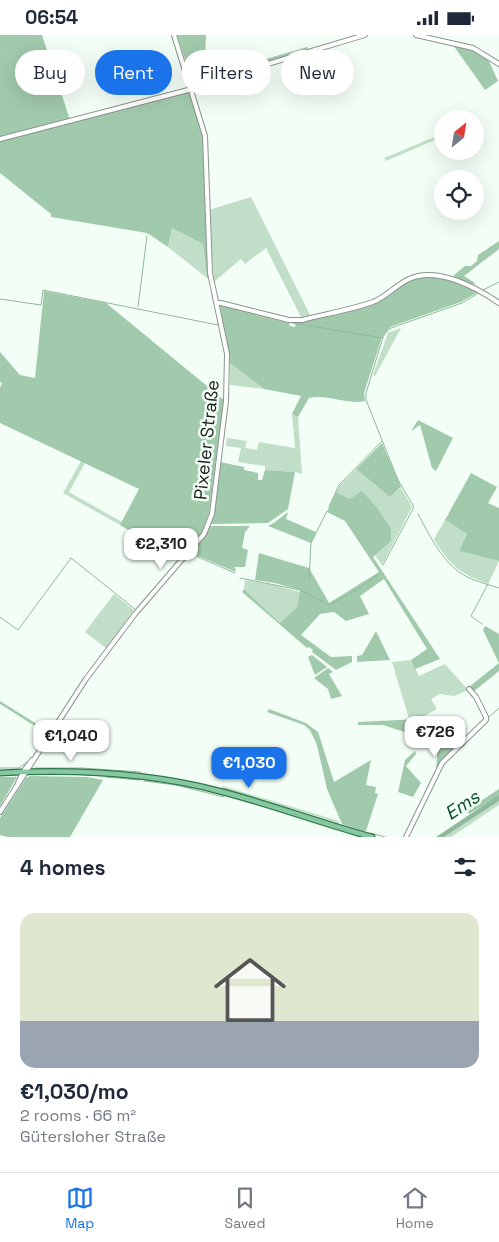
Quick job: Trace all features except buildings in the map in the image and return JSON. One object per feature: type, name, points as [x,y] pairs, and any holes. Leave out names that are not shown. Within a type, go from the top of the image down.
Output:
[{"type":"main road","points":[[0,773],[25,771],[100,772],[177,781],[227,793],[368,837]]},
{"type":"street","name":"Pixeler Straße","points":[[174,35],[182,60]]},
{"type":"street","points":[[271,63],[366,35]]},
{"type":"street","points":[[416,35],[473,48],[499,64]]},
{"type":"street","points":[[0,139],[182,92]]},
{"type":"street","name":"Pixeler Straße","points":[[0,812],[32,760],[98,663],[136,614],[204,533],[212,514],[227,383],[227,354],[210,273],[205,136],[193,95]]},
{"type":"street","points":[[217,303],[289,320],[302,320],[374,302],[404,282],[419,277],[435,276],[481,291],[499,303]]},
{"type":"street","points":[[406,837],[442,763],[486,721],[483,710],[469,689]]},
{"type":"shaded area","points":[[0,35],[42,35],[47,50],[15,50],[15,95],[62,95],[70,120],[0,138]]},
{"type":"shaded area","points":[[177,35],[206,35],[205,50],[182,50]]},
{"type":"shaded area","points":[[453,45],[473,50],[488,59],[498,81],[485,90]]},
{"type":"shaded area","points":[[307,47],[308,50],[297,50]]},
{"type":"shaded area","points":[[281,55],[281,58],[271,61],[271,58]]},
{"type":"shaded area","points":[[182,94],[190,95],[203,136],[210,279],[207,278],[203,244],[172,228],[168,247],[147,233],[51,217],[51,214],[0,173],[0,141]]},
{"type":"shaded area","points":[[434,137],[434,140],[386,161],[384,158]]},
{"type":"shaded area","points":[[251,197],[311,317],[302,319],[266,248],[245,264],[241,259],[214,282],[209,210]]},
{"type":"shaded area","points":[[172,228],[203,244],[207,278],[168,247]]},
{"type":"shaded area","points":[[499,241],[499,249],[464,276],[475,283],[473,286],[455,279],[454,275],[465,266],[471,266],[477,261],[478,255]]},
{"type":"shaded area","points":[[419,277],[450,281],[480,291],[461,302],[390,327],[382,337],[364,393],[365,401],[351,402],[323,397],[309,398],[298,417],[292,414],[301,396],[264,389],[230,363],[220,306],[289,323],[290,326],[295,327],[296,322],[364,306],[404,282]]},
{"type":"shaded area","points":[[44,291],[106,303],[224,400],[209,513],[202,532],[180,560],[120,525],[139,489],[0,423],[0,388],[2,383],[0,382],[0,352],[20,375],[35,378]]},
{"type":"shaded area","points":[[401,328],[375,376],[373,375],[388,333]]},
{"type":"shaded area","points":[[230,363],[264,389],[230,385]]},
{"type":"shaded area","points":[[292,414],[298,417],[302,474],[265,470],[265,466],[238,462],[241,448],[226,446],[227,438],[247,441],[245,448],[257,450],[259,442],[295,448]]},
{"type":"shaded area","points":[[418,420],[453,438],[436,471],[432,468],[420,425],[411,431]]},
{"type":"shaded area","points":[[382,443],[401,487],[390,497],[356,469]]},
{"type":"shaded area","points":[[81,461],[85,463],[69,492],[122,522],[120,525],[63,493]]},
{"type":"shaded area","points":[[220,462],[244,467],[244,470],[258,473],[258,480],[262,480],[265,470],[295,472],[288,509],[268,523],[211,524]]},
{"type":"shaded area","points":[[356,469],[390,497],[401,488],[412,507],[382,565],[375,555],[391,541],[390,529],[378,509],[336,492],[339,486]]},
{"type":"shaded area","points":[[471,473],[497,487],[488,503],[499,508],[499,561],[459,551],[467,534],[445,520]]},
{"type":"shaded area","points":[[362,491],[378,509],[391,529],[391,541],[373,557],[440,659],[415,669],[411,660],[427,649],[384,579],[360,596],[369,614],[346,621],[334,612],[320,614],[301,635],[331,657],[352,656],[352,662],[336,670],[312,652],[313,650],[309,647],[307,648],[242,592],[244,589],[280,623],[297,607],[300,590],[255,580],[259,553],[309,568],[329,603],[379,572],[345,521],[327,512],[336,492],[350,499]]},
{"type":"shaded area","points":[[288,512],[286,519],[316,532],[311,543],[268,526]]},
{"type":"shaded area","points":[[445,520],[467,534],[459,551],[499,561],[488,584],[463,572],[445,556],[434,539]]},
{"type":"shaded area","points":[[210,526],[250,526],[245,532],[242,548],[248,550],[245,567],[235,567],[236,572],[191,553]]},
{"type":"shaded area","points":[[245,580],[300,592],[297,607],[280,623],[244,589]]},
{"type":"shaded area","points":[[114,594],[134,610],[106,648],[85,632]]},
{"type":"shaded area","points":[[485,626],[499,634],[499,663],[483,630]]},
{"type":"shaded area","points":[[376,631],[390,660],[357,662],[357,656],[362,655]]},
{"type":"shaded area","points":[[312,655],[327,667],[315,675],[308,657]]},
{"type":"shaded area","points":[[411,660],[419,676],[445,664],[468,690],[454,696],[440,694],[431,699],[437,709],[419,719],[409,719],[392,662]]},
{"type":"shaded area","points":[[499,663],[499,671],[473,692],[469,687]]},
{"type":"shaded area","points":[[328,668],[333,672],[329,674],[342,696],[331,699],[328,689],[314,678]]},
{"type":"shaded area","points":[[0,701],[48,731],[46,733],[0,704]]},
{"type":"shaded area","points":[[269,709],[306,723],[318,732],[334,782],[371,760],[366,785],[376,787],[375,793],[378,794],[366,831],[342,824],[327,789],[317,745],[310,730],[304,725],[267,712]]},
{"type":"shaded area","points":[[419,719],[422,727],[435,732],[456,747],[436,771],[438,743],[383,725],[358,725],[358,722]]},
{"type":"shaded area","points":[[415,751],[416,754],[406,766],[421,783],[413,797],[398,792],[405,760]]},
{"type":"shaded area","points":[[30,776],[87,777],[103,780],[70,837],[8,837],[0,835],[0,818],[26,778]]},
{"type":"shaded area","points":[[0,777],[17,777],[0,806]]},
{"type":"shaded area","points":[[223,786],[339,821],[339,823],[223,788]]},
{"type":"shaded area","points":[[499,789],[499,796],[469,814],[467,810]]},
{"type":"shaded area","points":[[499,795],[499,801],[444,837],[436,837]]},
{"type":"shaded area","points":[[499,801],[499,805],[451,837],[444,837]]},
{"type":"waterway","points":[[138,307],[147,236]]},
{"type":"waterway","points":[[483,290],[499,282]]},
{"type":"waterway","points":[[0,299],[41,305],[43,290],[218,325],[218,322]]},
{"type":"waterway","points":[[383,565],[414,507],[398,480],[366,400],[366,393],[383,337],[391,328],[462,303],[480,292]]},
{"type":"waterway","points":[[221,306],[289,322]]},
{"type":"waterway","points":[[292,323],[383,338]]},
{"type":"waterway","points":[[329,507],[339,485],[382,441]]},
{"type":"waterway","points":[[309,579],[311,543],[327,511]]},
{"type":"waterway","points":[[418,514],[436,545],[452,566],[468,577],[499,588]]},
{"type":"waterway","points":[[191,554],[235,573]]},
{"type":"waterway","points":[[0,617],[18,630],[71,558],[135,609]]},
{"type":"waterway","points":[[240,578],[300,590],[329,605],[358,589],[379,574]]},
{"type":"waterway","points":[[482,624],[471,616],[488,584]]},
{"type":"waterway","points":[[489,717],[499,708]]},
{"type":"waterway","points":[[0,768],[19,768],[27,762]]},
{"type":"waterway","points":[[35,768],[82,768],[141,772]]},
{"type":"waterway","points":[[106,777],[140,780]]},
{"type":"waterway","points":[[144,781],[176,785],[224,797]]},
{"type":"waterway","points":[[223,788],[339,824]]},
{"type":"waterway","points":[[342,825],[365,831]]},
{"type":"waterway","points":[[370,833],[385,837]]},
{"type":"water label","name":"Ems","points":[[462,805]]}]
